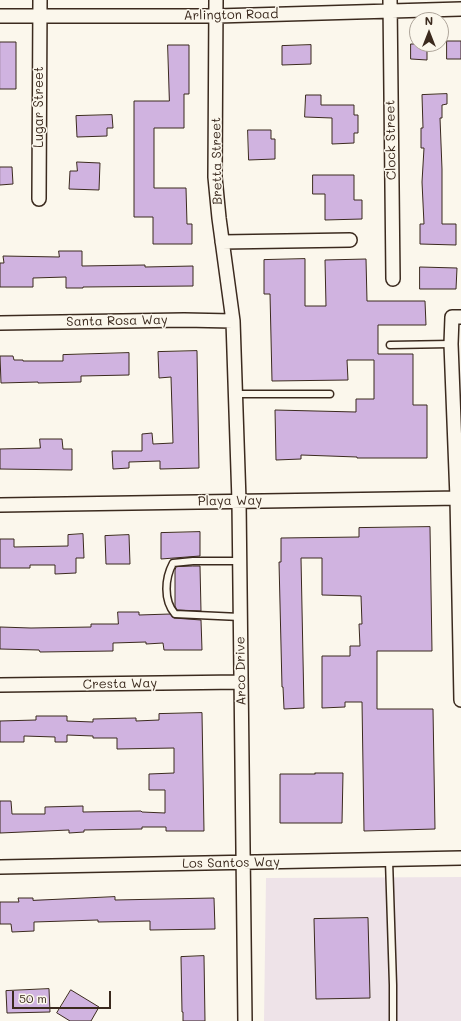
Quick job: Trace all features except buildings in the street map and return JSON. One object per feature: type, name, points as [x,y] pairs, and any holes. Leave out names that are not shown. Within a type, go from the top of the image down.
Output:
[{"type":"street","name":"Lugar Street","points":[[39,199],[40,0]]},
{"type":"street","name":"Bretta Street","points":[[216,0],[215,177],[222,242],[234,321]]},
{"type":"street","name":"Arlington Road","points":[[0,16],[216,16],[390,6],[461,9]]},
{"type":"street","name":"Clock Street","points":[[390,6],[393,279]]},
{"type":"street","points":[[222,242],[350,240]]},
{"type":"street","points":[[461,317],[452,317],[451,344],[459,498],[461,700]]},
{"type":"street","name":"Santa Rosa Way","points":[[0,323],[184,320],[234,321]]},
{"type":"street","name":"Arco Drive","points":[[234,321],[239,501],[245,1021]]},
{"type":"street","name":"Playa Way","points":[[0,505],[459,498]]},
{"type":"street","name":"Cresta Way","points":[[0,685],[240,682]]},
{"type":"street","name":"Los Santos Way","points":[[0,867],[461,858]]},
{"type":"lane","points":[[390,346],[451,344]]},
{"type":"lane","points":[[236,394],[330,394]]},
{"type":"lane","points":[[239,561],[192,561],[173,563],[169,572],[167,598],[170,608],[175,614],[240,617]]},
{"type":"lane","points":[[389,860],[393,1021]]},
{"type":"shaded area","points":[[461,877],[461,1021],[264,1021],[266,878]]}]
